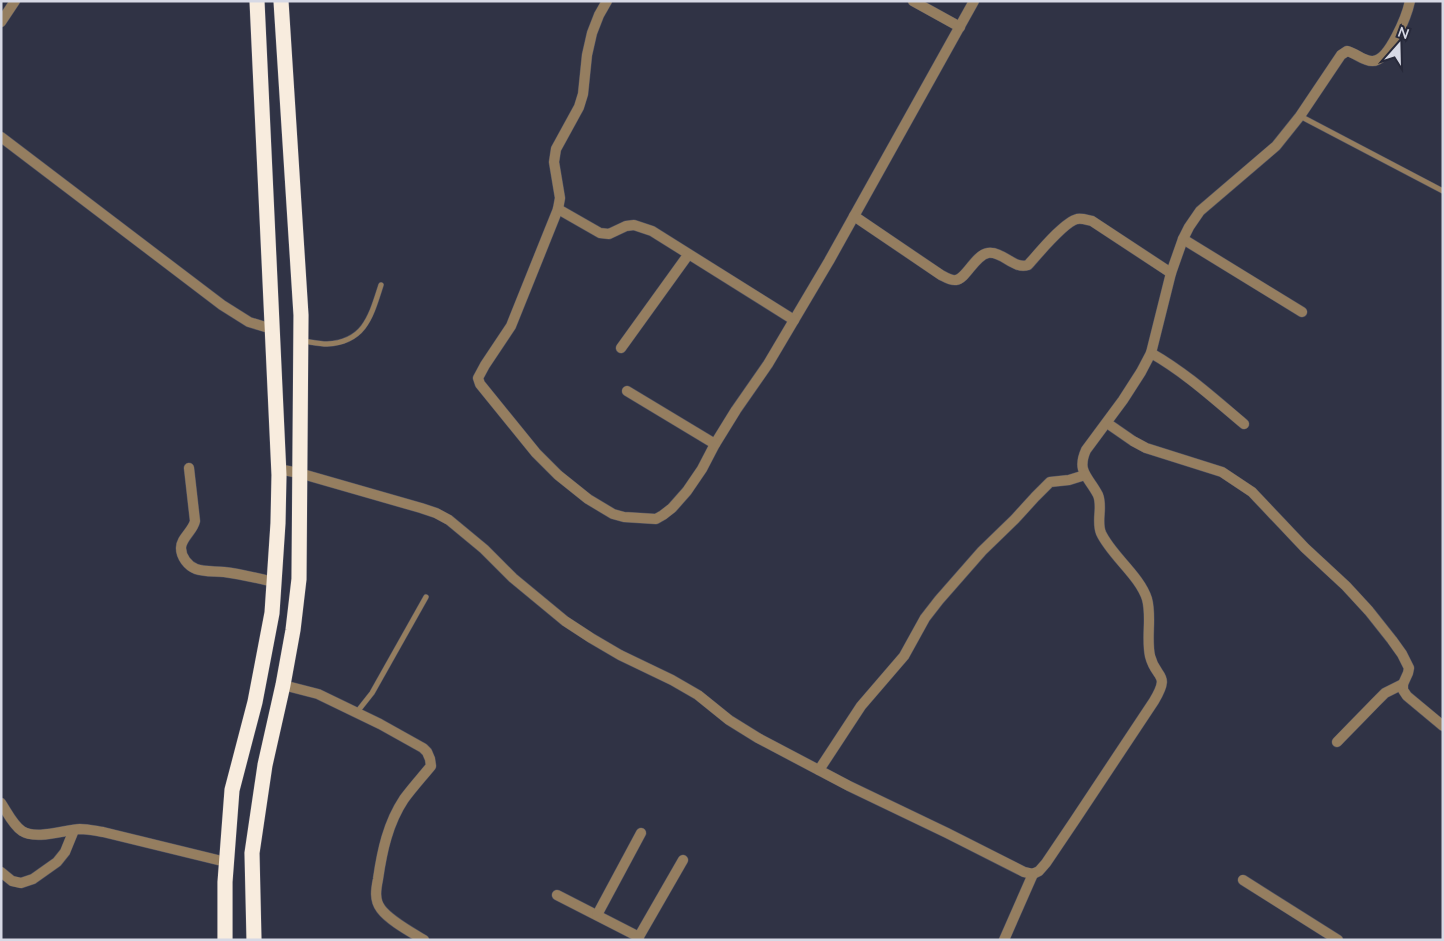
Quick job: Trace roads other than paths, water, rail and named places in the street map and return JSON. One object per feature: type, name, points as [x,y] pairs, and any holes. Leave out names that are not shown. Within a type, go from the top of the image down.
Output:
[{"type":"highway","points":[[225,940],[225,882],[232,790],[255,702],[272,613],[278,523],[278,469],[257,1]]},
{"type":"highway","points":[[254,940],[252,853],[265,765],[293,630],[299,579],[300,315],[281,1]]},
{"type":"street","points":[[1,22],[15,1]]},
{"type":"street","points":[[607,1],[592,33],[587,55],[583,94],[579,107],[556,149],[554,162],[560,198],[558,209],[511,326],[478,378],[480,384],[536,453],[558,475],[588,499],[613,514],[624,517],[656,518],[672,508],[687,491],[715,444],[768,364],[854,216],[974,1]]},
{"type":"street","points":[[913,1],[960,27]]},
{"type":"street","points":[[278,469],[299,473],[436,513],[449,520],[484,549],[513,578],[565,621],[620,655],[698,695],[729,720],[758,738],[1011,866],[1032,874],[1039,871],[1046,863],[1154,701],[1162,685],[1160,673],[1151,659],[1149,651],[1149,608],[1146,597],[1142,588],[1100,531],[1101,506],[1098,496],[1085,476],[1082,467],[1086,450],[1141,372],[1151,353],[1171,273],[1183,239],[1200,211],[1276,146],[1300,116],[1341,55],[1347,51],[1368,61],[1375,61],[1380,58],[1396,36],[1410,1]]},
{"type":"street","points":[[1,137],[222,305],[249,322],[272,330]]},
{"type":"street","points":[[558,209],[600,233],[609,234],[626,226],[634,225],[652,231],[794,320]]},
{"type":"street","points":[[854,216],[949,279],[956,280],[961,278],[977,260],[990,253],[1023,267],[1028,265],[1071,221],[1082,219],[1092,221],[1171,273]]},
{"type":"street","points":[[1183,239],[1302,312]]},
{"type":"street","points":[[620,348],[688,254]]},
{"type":"street","points":[[1151,353],[1195,382],[1244,424]]},
{"type":"street","points":[[627,391],[715,444]]},
{"type":"street","points":[[1107,422],[1146,448],[1222,472],[1252,492],[1369,611],[1402,654],[1409,668],[1403,684],[1403,690],[1407,696],[1442,726]]},
{"type":"street","points":[[189,468],[196,521],[194,528],[184,539],[181,546],[185,561],[197,570],[225,572],[274,582]]},
{"type":"street","points":[[819,770],[861,706],[904,656],[939,600],[982,551],[1050,482],[1085,476]]},
{"type":"street","points":[[1337,742],[1385,694],[1403,684]]},
{"type":"street","points":[[283,685],[318,694],[357,712],[427,752],[431,766],[405,798],[389,829],[384,844],[376,897],[380,909],[386,915],[424,940]]},
{"type":"street","points":[[1,803],[22,831],[30,834],[82,829],[103,832],[226,862]]},
{"type":"street","points":[[1,872],[12,881],[21,883],[33,879],[57,862],[65,852],[74,830]]},
{"type":"street","points":[[597,915],[641,833]]},
{"type":"street","points":[[557,895],[638,938],[683,860]]},
{"type":"street","points":[[1004,940],[1032,874]]},
{"type":"street","points":[[1243,880],[1338,940]]},
{"type":"lane","points":[[1300,116],[1443,191]]},
{"type":"lane","points":[[300,341],[325,344],[342,342],[354,337],[363,328],[371,314],[381,285]]},
{"type":"lane","points":[[357,712],[372,693],[426,597]]}]
